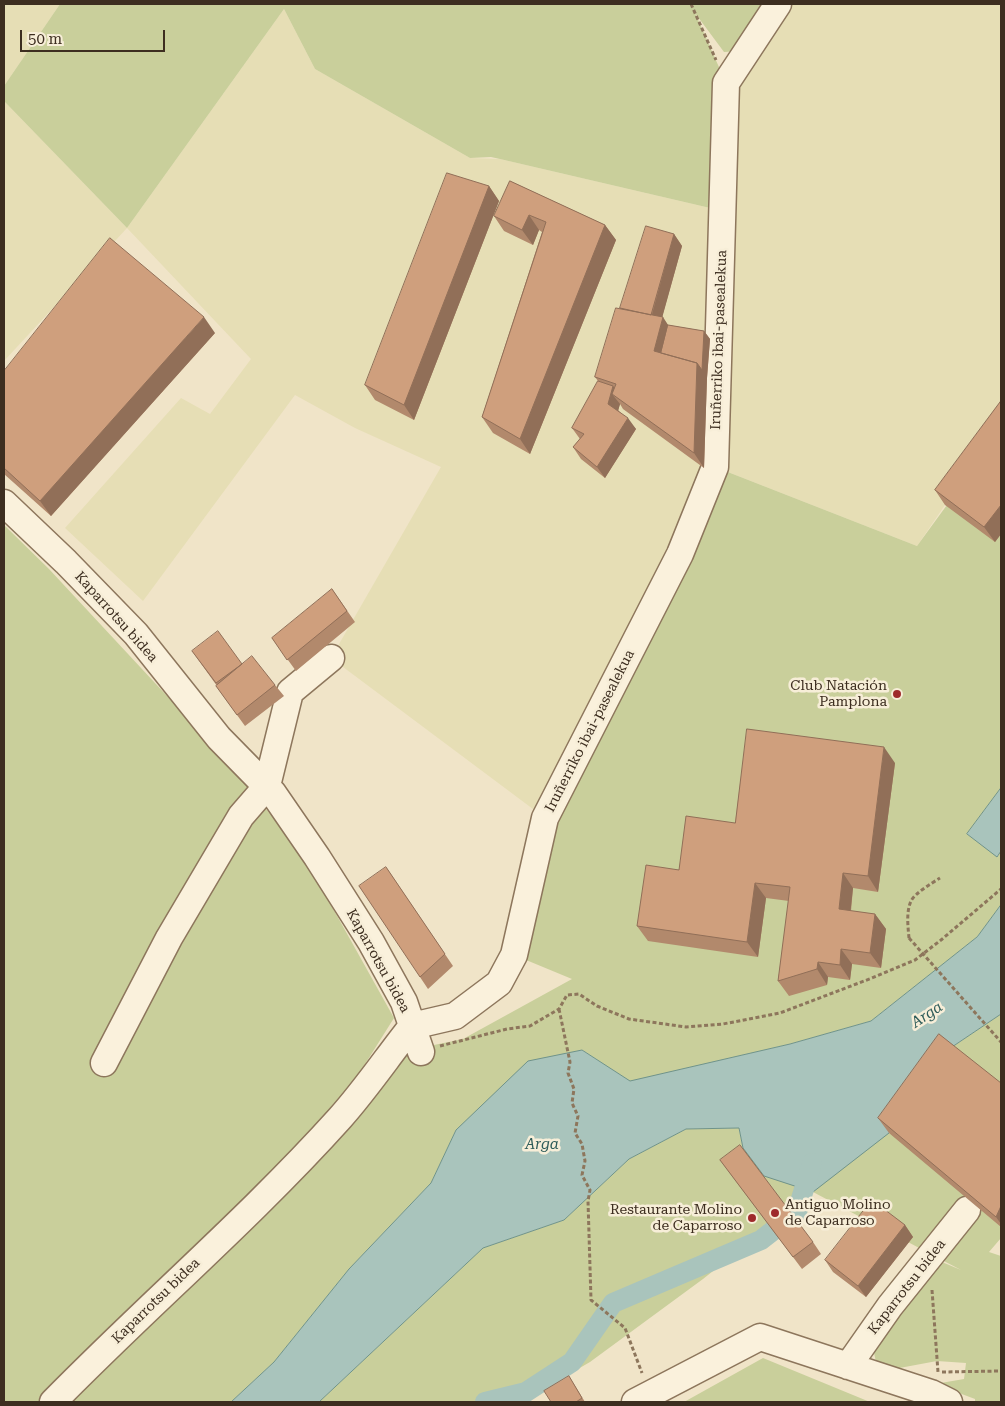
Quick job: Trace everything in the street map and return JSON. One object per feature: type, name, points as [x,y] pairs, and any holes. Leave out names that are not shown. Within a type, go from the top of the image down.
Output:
[{"type":"street","points":[[726,83],[778,4]]},
{"type":"street","name":"Iruñerriko ibai-pasealekua","points":[[412,1026],[455,1016],[499,983],[514,955],[545,818],[680,554],[715,467],[726,83]]},
{"type":"street","name":"Kaparrotsu bidea","points":[[4,503],[66,562],[136,634],[219,738],[273,793],[317,857],[371,942],[404,1002],[412,1026],[341,1117],[247,1214],[90,1364],[53,1402]]},
{"type":"street","points":[[104,1063],[169,938],[242,816],[266,786],[290,692],[331,658]]},
{"type":"street","points":[[412,1026],[421,1052]]},
{"type":"street","name":"Kaparrotsu bidea","points":[[848,1366],[890,1306],[967,1210]]},
{"type":"street","points":[[642,1398],[760,1337],[931,1393],[949,1402]]},
{"type":"path","points":[[691,4],[726,83]]},
{"type":"path","points":[[940,878],[924,888],[911,901],[907,922],[909,938],[1001,1042]]},
{"type":"path","points":[[421,1052],[472,1037],[506,1029],[530,1026],[559,1009],[567,996],[579,994],[597,1006],[629,1019],[686,1027],[723,1024],[780,1013],[915,960],[1001,889]]},
{"type":"path","points":[[559,1009],[570,1062],[568,1073],[574,1088],[572,1103],[578,1116],[576,1133],[582,1144],[585,1161],[582,1175],[590,1190],[588,1201],[591,1300],[625,1328],[642,1398]]},
{"type":"path","points":[[930,1257],[938,1372]]},
{"type":"path","points":[[994,1372],[1001,1371]]},
{"type":"shaded area","points":[[4,4],[60,4],[4,86]]},
{"type":"shaded area","points":[[786,4],[1001,4],[1001,431],[945,505],[917,546],[715,467],[545,818],[331,658],[441,467],[355,428],[295,395],[143,601],[65,528],[181,398],[210,414],[251,359],[127,228],[284,9],[315,69],[470,158],[500,159],[723,211],[728,105]]},
{"type":"shaded area","points":[[4,101],[127,228],[4,361]]},
{"type":"green space","points":[[60,4],[773,4],[759,27],[747,41],[733,51],[724,52],[695,13],[726,83],[723,211],[491,157],[470,158],[315,69],[284,9],[127,228],[4,101],[4,86]]},
{"type":"green space","points":[[1001,431],[1001,788],[967,834],[998,856],[1001,851],[1001,905],[977,937],[871,1021],[790,1044],[630,1082],[582,1050],[456,1130],[431,1183],[350,1268],[274,1362],[231,1402],[4,1402],[4,525],[49,569],[221,754],[302,853],[394,1018],[350,1088],[400,1052],[463,1039],[572,979],[514,955],[545,818],[715,467],[917,546]]},
{"type":"green space","points":[[1001,1014],[1001,1238],[989,1252],[1001,1256],[1001,1402],[975,1402],[975,1399],[935,1384],[964,1379],[966,1363],[937,1361],[894,1369],[876,1362],[873,1348],[930,1257],[961,1270],[813,1192],[703,1279],[590,1362],[521,1402],[319,1402],[483,1248],[564,1220],[629,1159],[686,1129],[739,1128],[743,1148],[949,1049]]},
{"type":"green space","points":[[763,1358],[870,1402],[684,1402]]},
{"type":"water","points":[[1001,788],[1001,851],[997,857],[967,834]]},
{"type":"water","name":"Arga","points":[[1001,905],[1001,1014],[949,1049],[889,1133],[813,1192],[764,1176],[743,1148],[739,1128],[686,1129],[629,1159],[564,1220],[483,1248],[319,1402],[231,1402],[274,1362],[349,1269],[431,1183],[456,1130],[528,1061],[582,1050],[630,1081],[790,1044],[871,1021],[977,937]]},
{"type":"building","points":[[447,173],[489,186],[404,405],[365,385]]},
{"type":"building","points":[[510,181],[605,225],[520,439],[482,417],[546,222],[529,215],[522,230],[494,216]]},
{"type":"building","points":[[646,226],[674,234],[651,315],[620,308]]},
{"type":"building","points":[[110,238],[204,317],[40,501],[4,468],[4,371]]},
{"type":"building","points":[[616,308],[663,317],[654,351],[697,363],[694,453],[612,394],[616,384],[595,377]]},
{"type":"building","points":[[668,325],[704,331],[702,370],[697,363],[661,353]]},
{"type":"building","points":[[598,381],[613,386],[608,404],[628,418],[597,467],[573,447],[584,434],[572,428]]},
{"type":"building","points":[[1001,401],[1001,505],[984,527],[935,490]]},
{"type":"building","points":[[332,589],[347,611],[287,660],[272,638]]},
{"type":"building","points":[[218,631],[242,664],[216,683],[192,651]]},
{"type":"building","points":[[252,656],[275,685],[237,715],[216,686]]},
{"type":"building","points":[[747,729],[884,747],[868,876],[843,873],[839,909],[875,914],[870,953],[841,949],[840,965],[818,962],[817,969],[778,981],[790,887],[755,883],[747,942],[637,926],[646,865],[679,870],[686,816],[735,823]]},
{"type":"building","points":[[386,867],[445,954],[420,977],[359,886]]},
{"type":"building","points":[[939,1034],[1001,1083],[1001,1206],[996,1217],[878,1118]]},
{"type":"building","name":"Antiguo Molino de Caparroso","points":[[740,1145],[813,1242],[793,1257],[720,1160]]},
{"type":"building","points":[[872,1200],[905,1225],[858,1286],[825,1260]]},
{"type":"building","points":[[569,1376],[582,1398],[576,1402],[551,1402],[544,1391]]},
{"type":"waterway","points":[[485,1402],[526,1392],[572,1362],[613,1303],[761,1240],[797,1212],[812,1163]]},
{"type":"place","name":"Club Natación Pamplona","points":[[897,694]]},
{"type":"place","name":"Antiguo Molino de Caparroso","points":[[775,1213]]},
{"type":"place","name":"Restaurante Molino de Caparroso","points":[[752,1218]]}]
